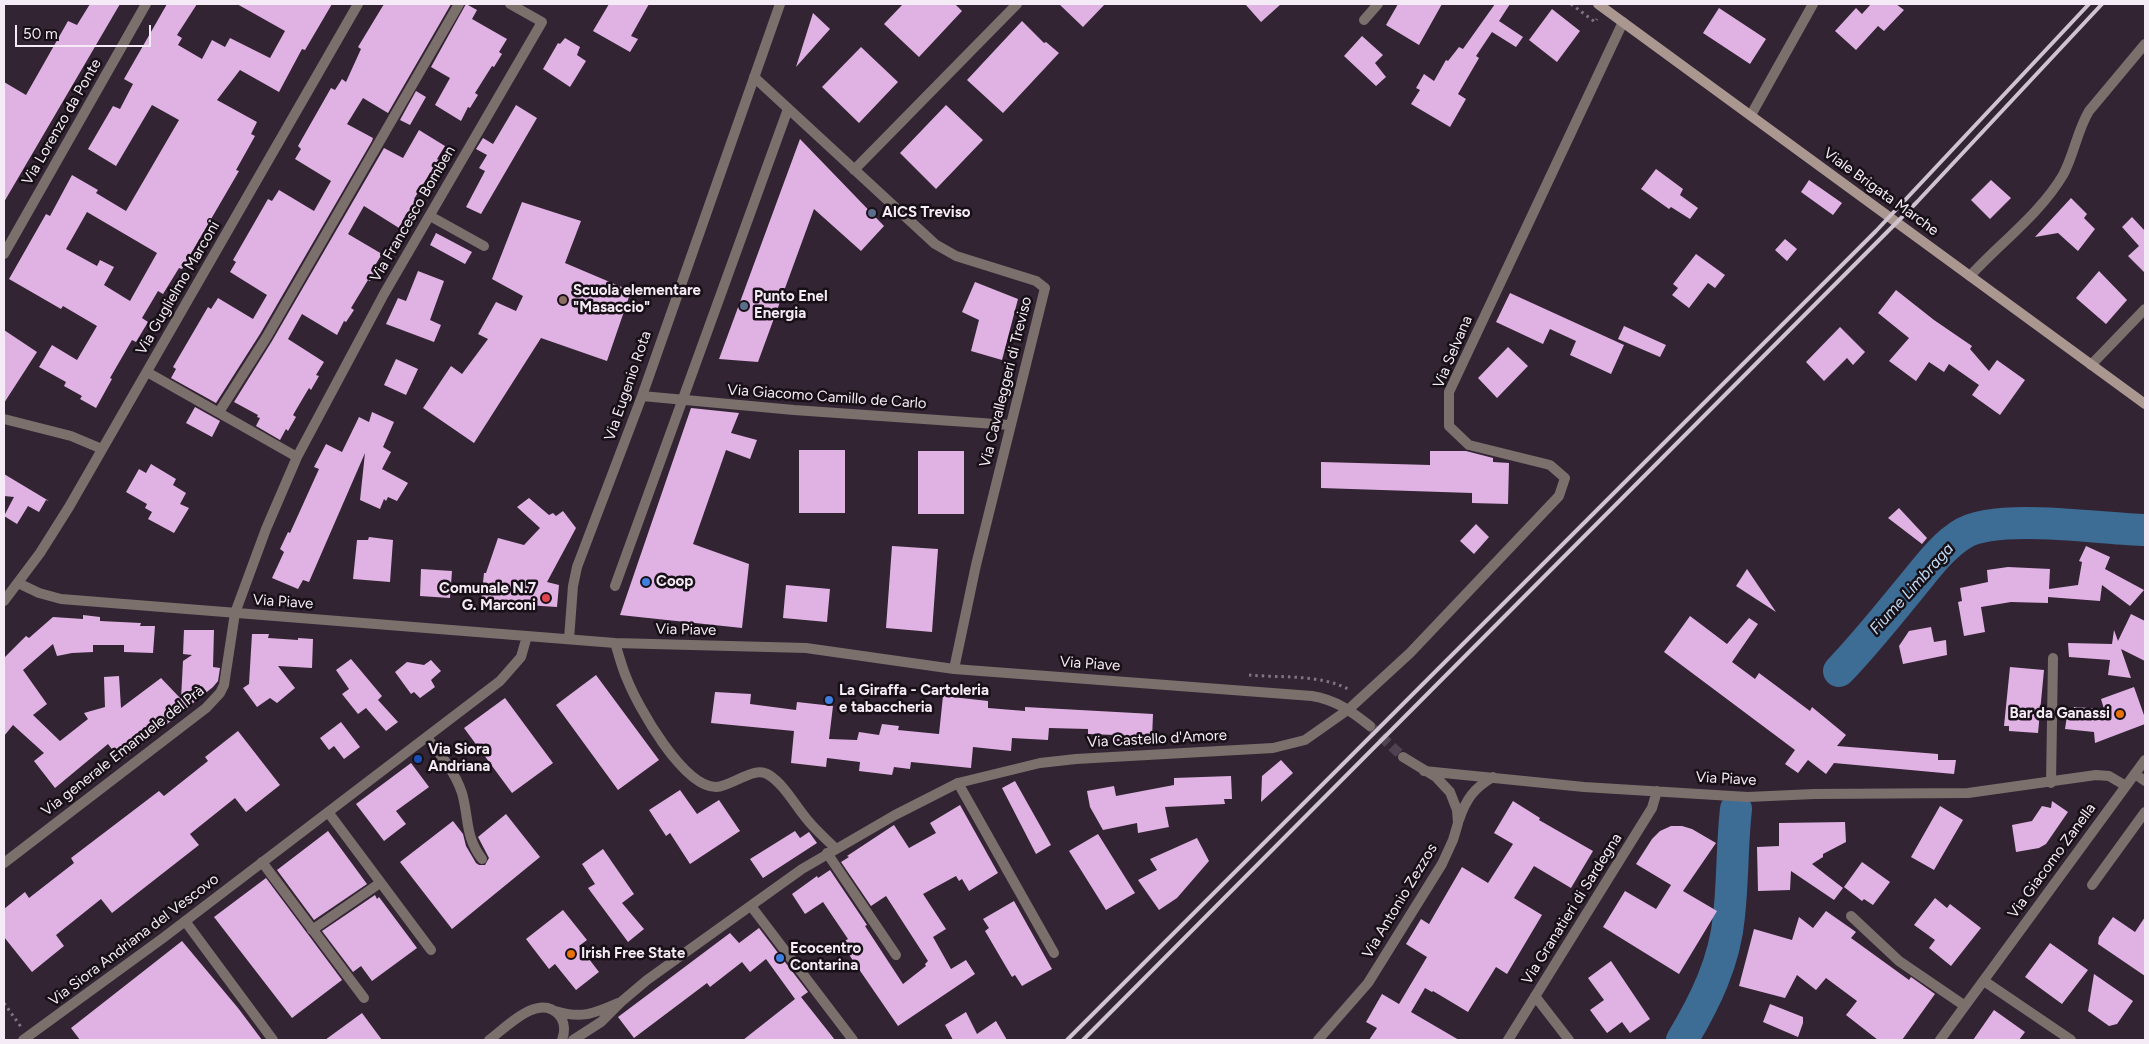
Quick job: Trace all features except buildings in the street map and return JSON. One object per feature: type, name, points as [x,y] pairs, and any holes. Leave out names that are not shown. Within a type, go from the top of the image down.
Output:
[{"type":"street","name":"Via Lorenzo da Ponte","points":[[4,254],[146,4]]},
{"type":"street","name":"Via Guglielmo Marconi","points":[[18,583],[69,507],[358,4]]},
{"type":"street","points":[[219,412],[266,338],[459,4]]},
{"type":"street","name":"Via Francesco Bomben","points":[[236,613],[266,529],[297,457],[384,294],[542,22],[510,4]]},
{"type":"street","name":"Via Eugenio Rota","points":[[569,640],[573,586],[578,567],[642,396],[780,4]]},
{"type":"street","points":[[754,77],[854,170],[1017,4]]},
{"type":"street","points":[[1364,20],[1378,4]]},
{"type":"street","name":"Viale Brigata Marche","points":[[1598,4],[2145,404]]},
{"type":"street","points":[[1751,115],[1814,4]]},
{"type":"street","name":"Via Selvana","points":[[1349,709],[1410,653],[1559,496],[1566,478],[1550,465],[1469,445],[1449,426],[1450,392],[1623,22]]},
{"type":"street","points":[[1970,276],[2053,190],[2068,165],[2082,122],[2145,44]]},
{"type":"street","points":[[615,586],[788,109]]},
{"type":"street","name":"Via Cavalleggeri di Treviso","points":[[854,170],[945,251],[1036,281],[1044,288],[976,565],[954,669]]},
{"type":"street","points":[[430,216],[484,246]]},
{"type":"street","points":[[2091,365],[2145,309]]},
{"type":"street","points":[[147,372],[297,457]]},
{"type":"street","name":"Via Giacomo Camillo de Carlo","points":[[642,396],[681,401],[1010,425]]},
{"type":"street","points":[[4,419],[71,436],[102,449]]},
{"type":"street","points":[[4,601],[18,583]]},
{"type":"street","name":"Via Piave","points":[[18,583],[39,593],[62,599],[569,640],[806,648],[954,669],[1312,696],[1334,701],[1349,709],[1370,726]]},
{"type":"street","name":"Via generale Emanuele del Prà","points":[[4,863],[214,700],[220,693],[227,677],[236,613]]},
{"type":"street","name":"Via Siora Andriana del Vescovo","points":[[27,1039],[427,738],[510,672],[521,657],[527,636]]},
{"type":"street","points":[[615,643],[627,680],[662,742],[681,766],[696,780],[710,786],[730,784],[745,776],[760,772],[768,774],[778,783],[831,851],[896,955]]},
{"type":"street","points":[[2051,783],[2053,658]]},
{"type":"street","name":"Via Castello d'Amore","points":[[573,1040],[601,1022],[647,980],[802,869],[935,793],[958,783],[1040,763],[1067,760],[1273,748],[1305,740],[1349,709]]},
{"type":"street","points":[[427,738],[447,764],[458,784],[462,796],[469,838],[482,859]]},
{"type":"street","name":"Via Piave","points":[[1403,757],[1424,771],[1584,787],[1758,796],[1968,793],[2051,783],[2096,775],[2109,776],[2126,786]]},
{"type":"street","name":"Via Giacomo Zanella","points":[[1940,1040],[2145,760]]},
{"type":"street","points":[[1424,771],[1436,777],[1450,792],[1457,810],[1458,823]]},
{"type":"street","points":[[2135,774],[2145,781]]},
{"type":"street","name":"Via Antonio Zezzos","points":[[1318,1040],[1368,983],[1442,864],[1453,840],[1467,798],[1493,777]]},
{"type":"street","points":[[958,783],[1054,953]]},
{"type":"street","name":"Via Granatieri di Sardegna","points":[[1508,1040],[1652,808],[1657,791]]},
{"type":"street","points":[[328,812],[431,950]]},
{"type":"street","points":[[2092,885],[2145,812]]},
{"type":"street","points":[[262,862],[364,998]]},
{"type":"street","points":[[312,930],[380,883]]},
{"type":"street","points":[[751,906],[854,1040]]},
{"type":"street","points":[[1851,916],[1898,961],[1965,1006]]},
{"type":"street","points":[[185,921],[272,1040]]},
{"type":"street","points":[[1984,981],[2071,1040]]},
{"type":"street","points":[[1535,996],[1569,1040]]},
{"type":"street","name":"Via Castello d'Amore","points":[[489,1040],[532,1009],[541,1007],[571,1015],[585,1015],[621,1002]]},
{"type":"street","points":[[553,1010],[563,1021],[562,1040]]},
{"type":"path","points":[[1571,4],[1595,22],[1597,19]]},
{"type":"path","points":[[4,1003],[27,1039]]},
{"type":"waterway","name":"Fiume Limbraga","points":[[1839,671],[1935,558],[1964,533],[1980,527],[2025,523],[2145,530]]},
{"type":"waterway","name":"Fiume Limbraga","points":[[1682,1040],[1713,981],[1727,933],[1736,809]]},
{"type":"tunnel","points":[[1370,726],[1403,757]]},
{"type":"railway","points":[[1067,1040],[1876,231],[2089,4]]},
{"type":"railway","points":[[1083,1040],[1917,202],[2102,4]]},
{"type":"place","name":"AICS Treviso","points":[[872,213]]},
{"type":"place","name":"Scuola elementare \"Masaccio\"","points":[[563,300]]},
{"type":"place","name":"Punto Enel Energia","points":[[744,306]]},
{"type":"place","name":"Coop","points":[[646,582]]},
{"type":"place","name":"Comunale N.7 G. Marconi","points":[[546,598]]},
{"type":"place","name":"La Giraffa - Cartoleria e tabaccheria","points":[[829,700]]},
{"type":"place","name":"Bar da Ganassi","points":[[2120,714]]},
{"type":"place","name":"Via Siora Andriana","points":[[418,759]]},
{"type":"place","name":"Irish Free State","points":[[571,954]]},
{"type":"place","name":"Ecocentro Contarina","points":[[780,958]]}]
